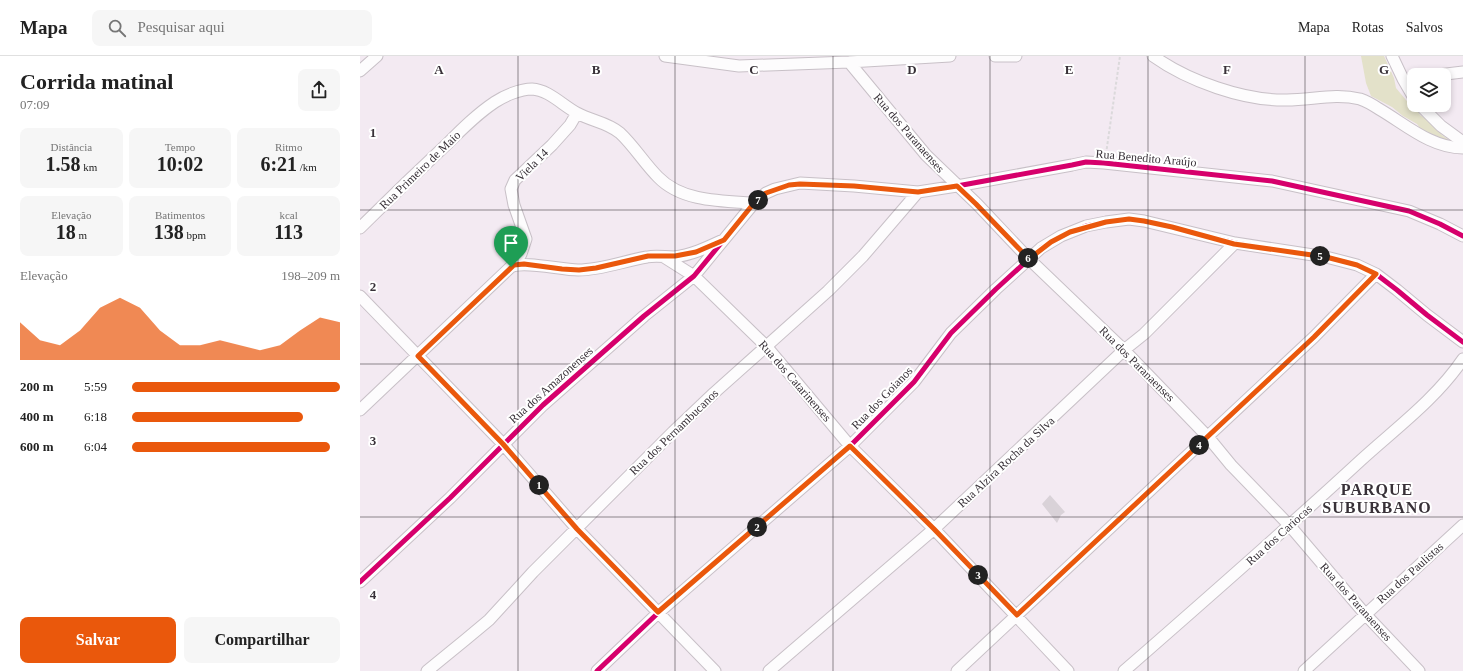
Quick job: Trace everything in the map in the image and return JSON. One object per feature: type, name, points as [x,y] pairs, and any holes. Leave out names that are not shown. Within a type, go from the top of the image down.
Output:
[{"type":"street","points":[[360,72],[377,56]]},
{"type":"street","points":[[667,56],[739,66],[849,62],[950,56]]},
{"type":"street","points":[[995,56],[1016,56]]},
{"type":"street","points":[[1153,56],[1167,66],[1193,79],[1216,87],[1260,98],[1288,100],[1327,96],[1350,97],[1362,100],[1431,140],[1445,146],[1463,148]]},
{"type":"street","points":[[1392,56],[1407,87]]},
{"type":"street","name":"Rua dos Paranaenses","points":[[849,62],[926,155],[1029,259],[1124,350],[1208,437],[1231,465],[1290,526],[1365,614],[1420,671]]},
{"type":"street","points":[[1451,73],[1463,72]]},
{"type":"street","points":[[1402,79],[1407,79]]},
{"type":"street","name":"Rua Primeiro de Maio","points":[[360,228],[406,182],[480,113],[496,101],[506,96],[531,89],[551,95],[577,113]]},
{"type":"street","points":[[1427,112],[1441,126],[1463,142]]},
{"type":"street","points":[[577,113],[606,124],[620,133],[658,178],[671,188],[684,194],[700,198],[754,203]]},
{"type":"street","name":"Viela 14","points":[[511,267],[521,254],[526,239],[514,205],[511,189],[515,180],[552,145],[570,125],[577,113]]},
{"type":"street","name":"Rua Benedito Araújo","points":[[754,203],[766,193],[775,189],[800,184],[854,186],[918,192],[1086,162],[1251,178],[1296,186],[1409,211],[1440,224],[1463,236]]},
{"type":"street","name":"Rua dos Pernambucanos","points":[[427,671],[489,620],[533,572],[673,432],[714,393],[828,291],[863,256],[918,192]]},
{"type":"street","name":"Rua dos Amazonenses","points":[[360,582],[450,498],[543,405],[644,316],[694,276],[754,203]]},
{"type":"street","name":"Rua dos Goianos","points":[[598,671],[658,612],[850,446],[914,382],[951,333],[1029,259],[1051,242],[1070,232],[1106,222],[1129,219],[1172,227],[1234,244],[1326,257],[1357,265],[1376,274],[1463,342]]},
{"type":"street","points":[[360,410],[514,265],[524,264],[579,270],[596,268],[648,256],[664,257],[696,252],[724,240]]},
{"type":"street","name":"Rua Alzira Rocha da Silva","points":[[769,671],[934,529],[1124,350],[1144,334],[1234,244]]},
{"type":"street","name":"Rua dos Catarinenses","points":[[664,257],[694,276],[766,346],[850,446],[934,529],[1017,615],[1068,671]]},
{"type":"street","points":[[957,671],[1314,337],[1376,274]]},
{"type":"street","points":[[360,296],[503,444],[577,529],[715,671]]},
{"type":"street","name":"Rua dos Cariocas","points":[[1124,671],[1290,526],[1441,388],[1454,373],[1463,359]]},
{"type":"street","name":"Rua dos Paulistas","points":[[1304,671],[1463,525]]},
{"type":"path","points":[[1104,163],[1120,56]]},
{"type":"shaded area","points":[[1361,56],[1384,56],[1394,78],[1396,88],[1407,101],[1407,112],[1419,112],[1420,115],[1435,125],[1442,135],[1449,140],[1433,138],[1417,124],[1403,116],[1392,107],[1371,96],[1366,83]]},
{"type":"building","points":[[1050,495],[1065,512],[1061,515],[1057,523],[1042,504]]},
{"type":"cycle path","points":[[360,582],[450,498],[543,405],[644,316],[694,276],[754,203],[766,193],[775,189],[800,183],[918,192],[1086,162],[1104,163],[1272,181],[1409,211],[1440,224],[1463,236]]},
{"type":"cycle path","points":[[597,671],[659,612],[850,446],[914,382],[951,333],[1041,248],[1061,236],[1086,226],[1129,219],[1144,221],[1235,243],[1326,257],[1357,265],[1376,274],[1463,342]]},
{"type":"district","name":"PARQUE SUBURBANO","points":[[1377,498]]},
{"type":"route","points":[[800,184],[854,186],[918,192],[957,186],[1029,259],[1041,248],[1070,232],[1086,226],[1129,219],[1172,227],[1234,244],[1341,260],[1357,265],[1376,274],[1314,337],[1017,615],[934,529],[850,446],[658,612],[577,529],[503,444],[418,356],[511,267],[518,264],[524,264],[579,270],[596,268],[648,256],[664,257],[685,255],[696,252],[724,240],[754,203],[766,193],[789,185],[800,184]]}]
